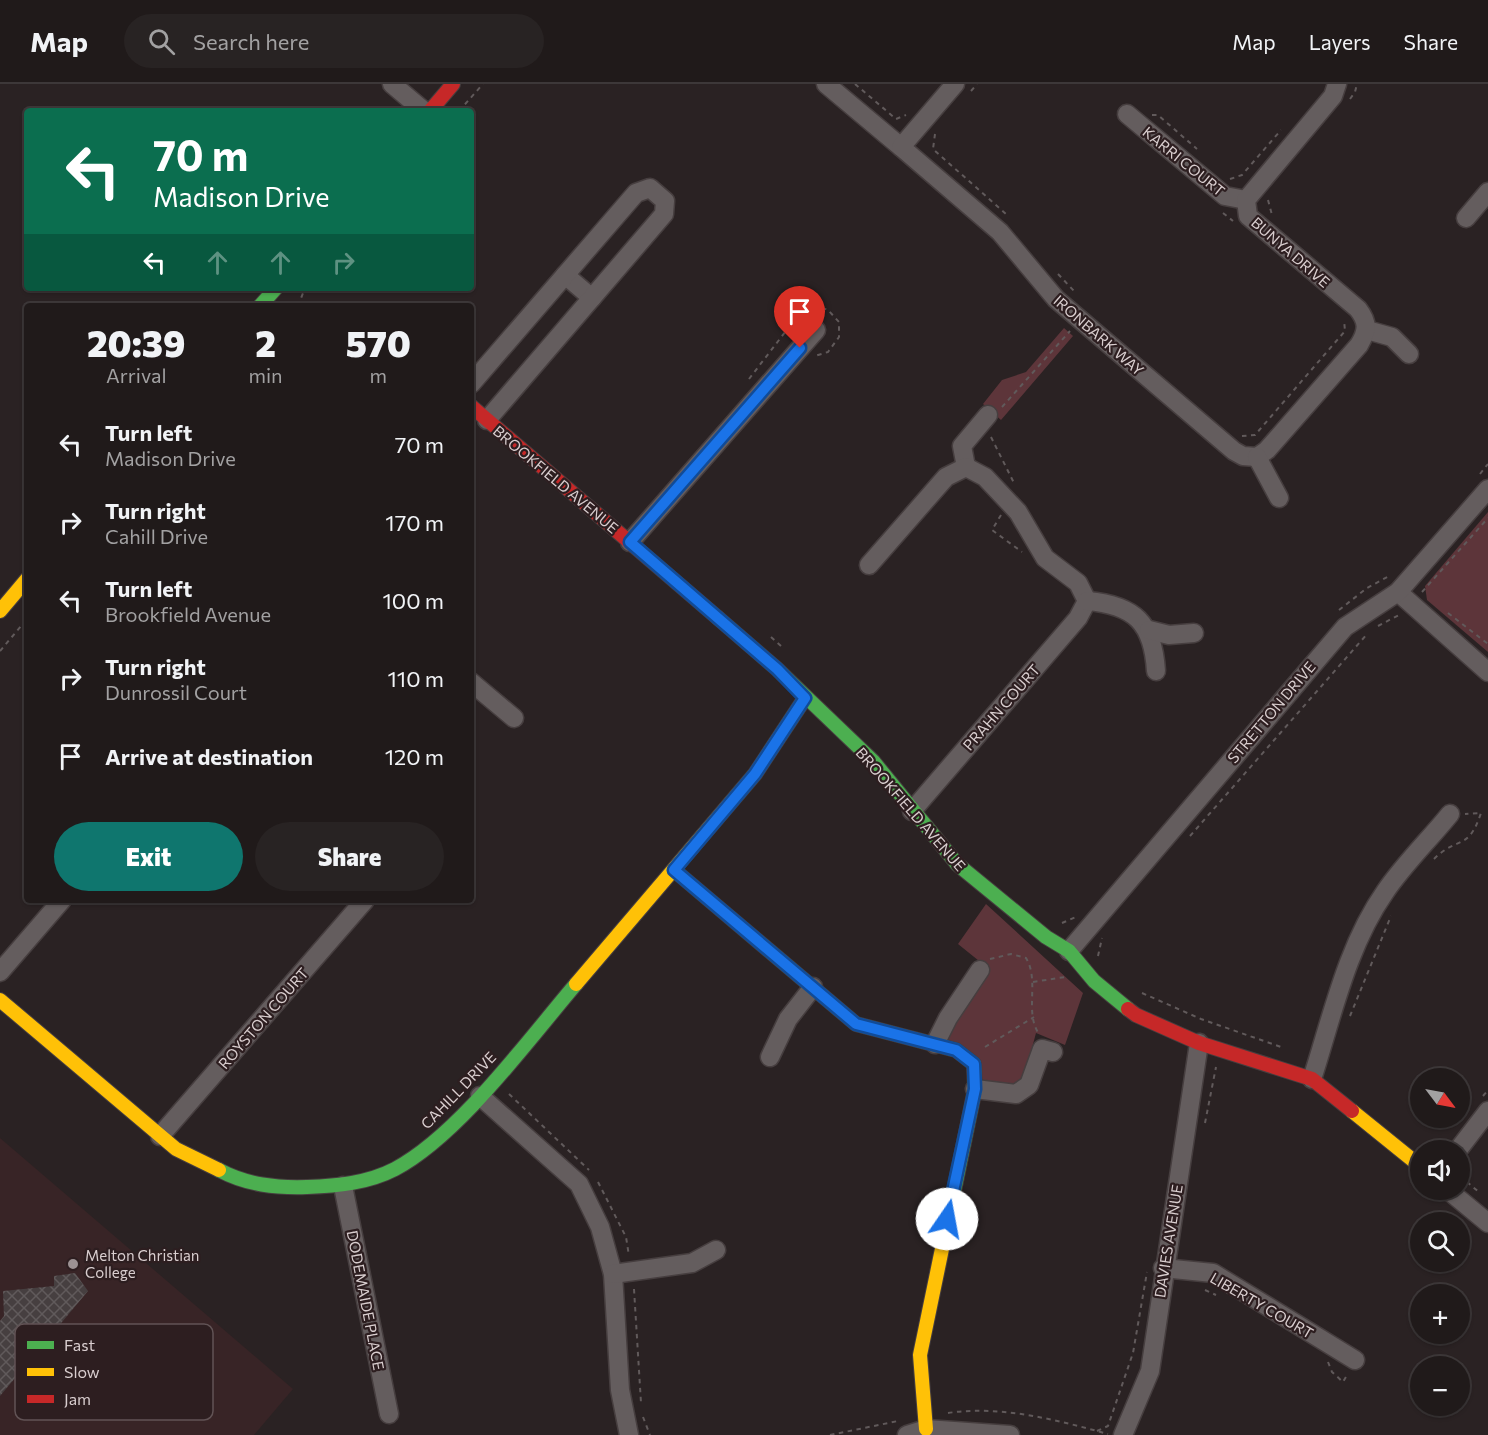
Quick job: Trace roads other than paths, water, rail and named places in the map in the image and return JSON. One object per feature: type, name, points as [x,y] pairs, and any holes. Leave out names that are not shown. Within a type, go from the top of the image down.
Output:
[{"type":"street","points":[[392,84],[420,108]]},
{"type":"street","points":[[433,108],[453,84]]},
{"type":"street","name":"IRONBARK WAY","points":[[826,84],[1000,232],[1056,299],[1234,450],[1243,456],[1257,457]]},
{"type":"street","name":"BUNYA DRIVE","points":[[1337,84],[1333,96],[1246,200],[1248,216],[1358,309],[1364,317],[1367,330]]},
{"type":"street","points":[[900,147],[962,88]]},
{"type":"street","name":"KARRI COURT","points":[[1127,114],[1225,196],[1246,200]]},
{"type":"street","points":[[474,381],[636,193],[650,188],[665,201],[664,214],[487,420]]},
{"type":"street","points":[[1466,218],[1488,192]]},
{"type":"street","points":[[566,275],[592,298]]},
{"type":"street","points":[[630,542],[816,330]]},
{"type":"street","points":[[1279,498],[1257,457],[1267,450],[1359,345],[1367,330],[1392,337],[1409,354]]},
{"type":"street","name":"BROOKFIELD AVENUE","points":[[474,409],[777,669],[873,761],[957,864],[1046,937],[1069,951],[1094,981],[1136,1015],[1199,1043],[1312,1079],[1410,1158]]},
{"type":"street","points":[[966,467],[962,446],[991,419]]},
{"type":"street","points":[[966,467],[985,477],[1009,502],[1018,512],[1045,558],[1078,584],[1087,601],[1121,606],[1149,630],[1169,635],[1194,633]]},
{"type":"street","points":[[869,565],[946,477],[966,467]]},
{"type":"street","name":"STRETTON DRIVE","points":[[1069,951],[1345,627],[1398,592],[1484,481]]},
{"type":"street","points":[[0,611],[24,583]]},
{"type":"street","points":[[1398,592],[1488,672]]},
{"type":"street","name":"PRAHN COURT","points":[[912,811],[1078,618],[1087,601]]},
{"type":"street","points":[[1149,630],[1155,646],[1156,671]]},
{"type":"street","points":[[474,685],[514,718]]},
{"type":"street","name":"CAHILL DRIVE","points":[[0,1000],[176,1149],[234,1178],[277,1188],[343,1186],[395,1169],[439,1137],[480,1096],[755,774],[805,698]]},
{"type":"street","points":[[1312,1079],[1348,966],[1366,926],[1385,892],[1450,814]]},
{"type":"street","points":[[674,870],[856,1024],[956,1050],[974,1064],[975,1089],[920,1355],[926,1429]]},
{"type":"street","points":[[0,972],[59,903]]},
{"type":"street","name":"ROYSTON COURT","points":[[160,1136],[362,903]]},
{"type":"street","points":[[935,1044],[948,1018],[980,970]]},
{"type":"street","points":[[770,1057],[788,1019],[813,987]]},
{"type":"street","name":"DAVIES AVENUE","points":[[1122,1435],[1150,1371],[1155,1269],[1199,1043]]},
{"type":"street","points":[[975,1089],[1016,1094],[1029,1085],[1042,1049],[1053,1052]]},
{"type":"street","points":[[480,1096],[579,1184],[600,1227],[613,1274],[620,1390],[629,1435]]},
{"type":"street","points":[[1466,1140],[1488,1111]]},
{"type":"street","name":"DODEMAIDE PLACE","points":[[343,1186],[389,1414]]},
{"type":"street","points":[[1459,1200],[1488,1223]]},
{"type":"street","points":[[613,1274],[692,1263],[716,1250]]},
{"type":"street","name":"LIBERTY COURT","points":[[1155,1269],[1213,1274],[1355,1360]]},
{"type":"street","points":[[907,1435],[926,1429],[1010,1435]]},
{"type":"place","name":"Melton Christian College","points":[[73,1264]]}]
